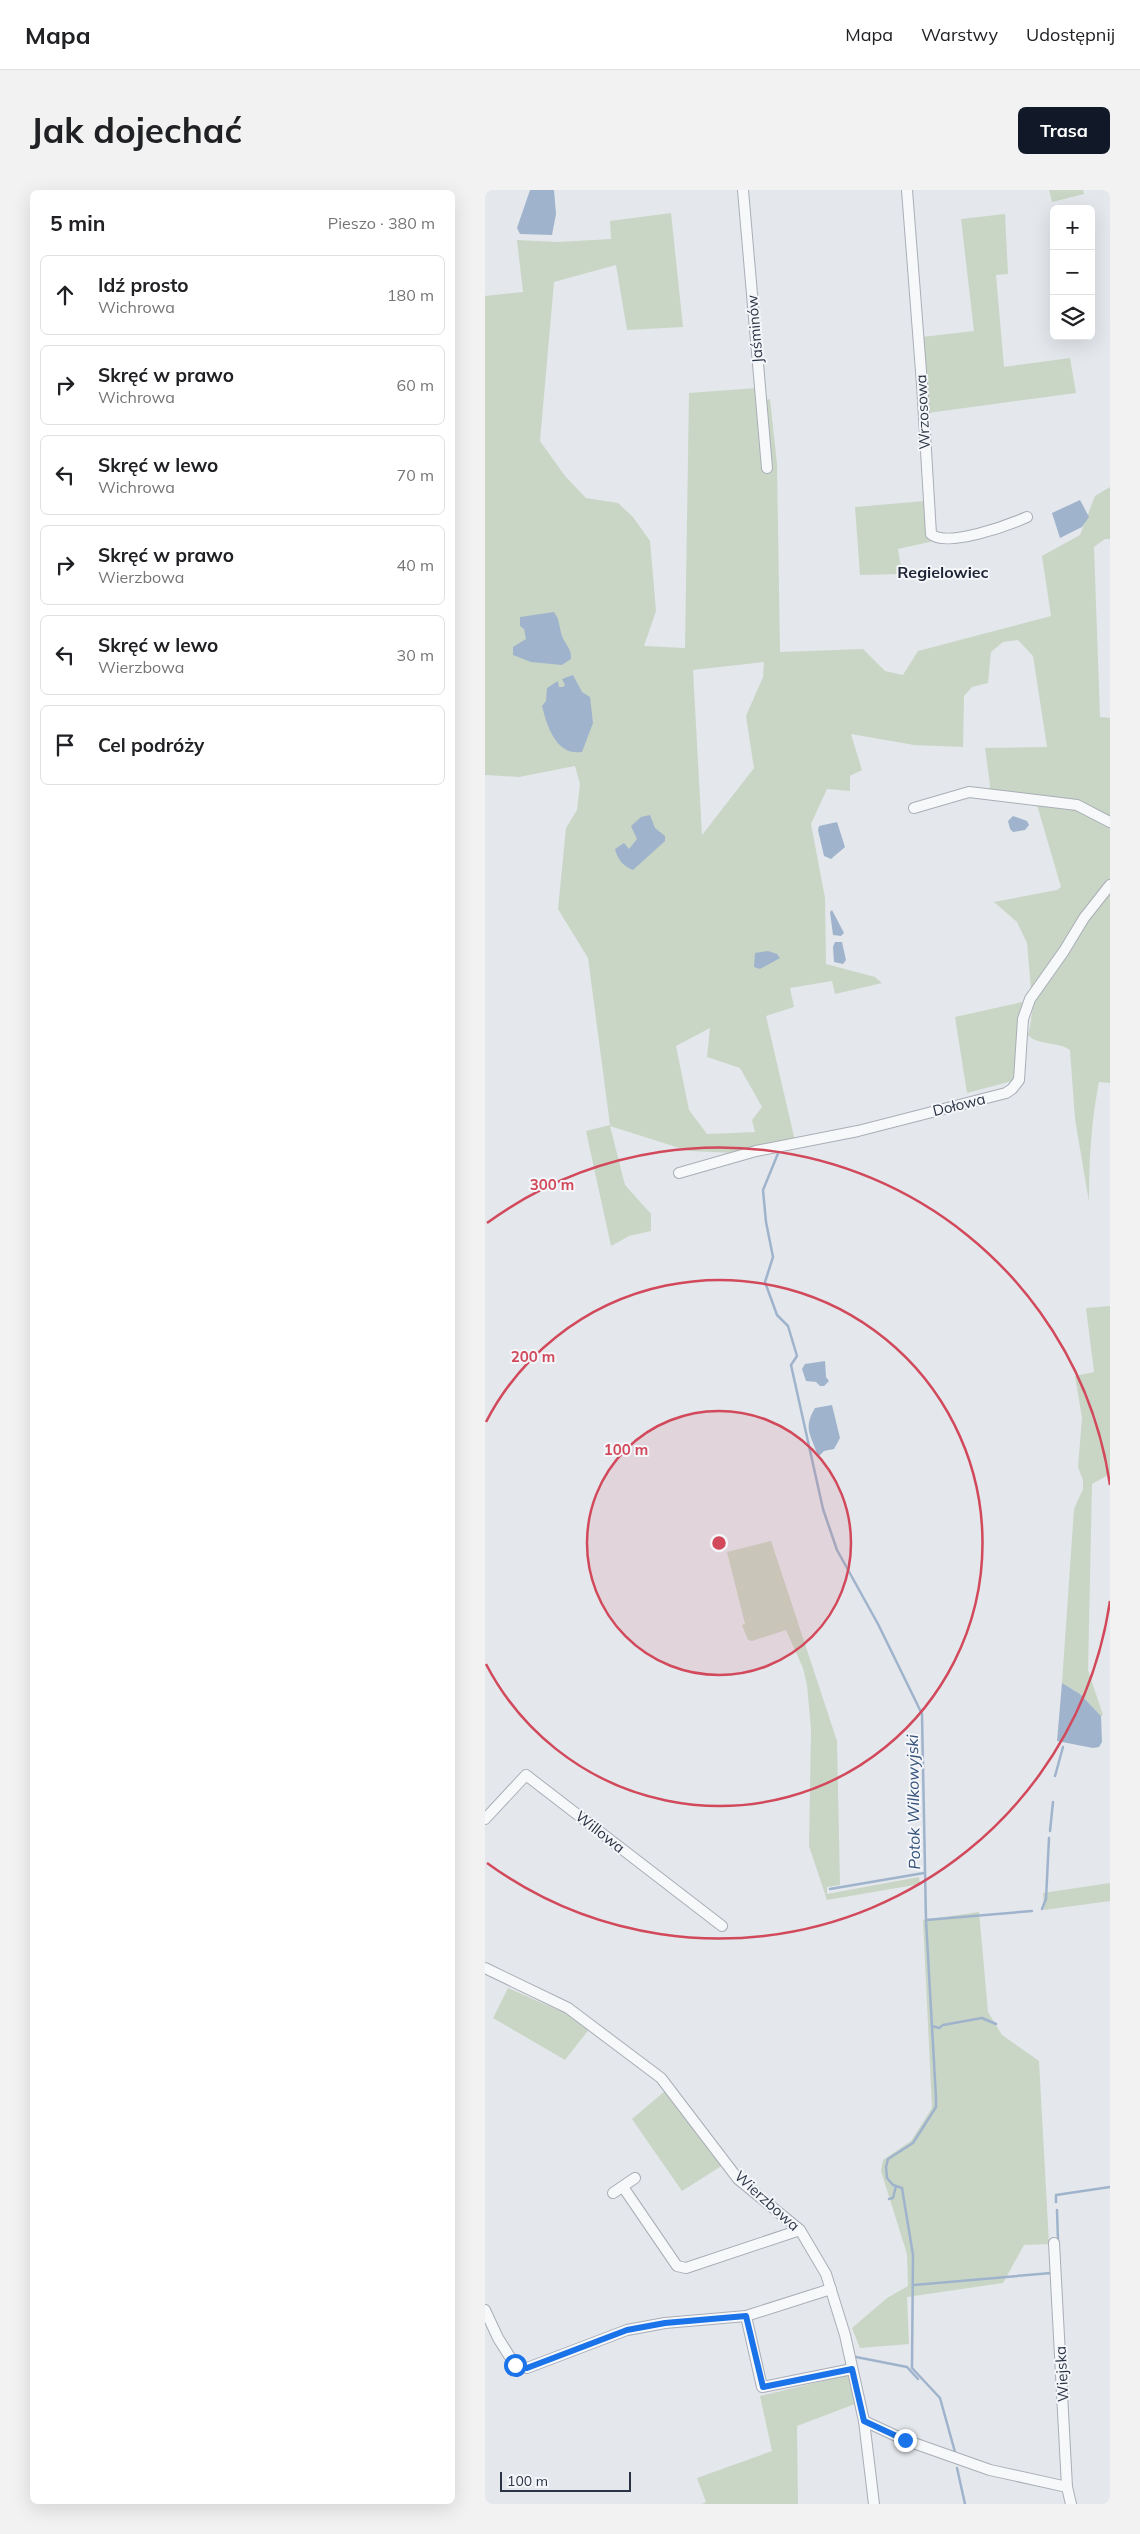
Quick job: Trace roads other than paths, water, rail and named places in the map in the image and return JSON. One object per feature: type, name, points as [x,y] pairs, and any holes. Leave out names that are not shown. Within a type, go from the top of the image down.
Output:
[{"type":"street","name":"Jaśminów","points":[[743,190],[767,468]]},
{"type":"street","name":"Wrzosowa","points":[[907,190],[931,534],[934,537],[980,534],[1027,517]]},
{"type":"street","points":[[914,808],[969,792],[1077,805],[1110,822]]},
{"type":"street","name":"Dołowa","points":[[679,1173],[756,1151],[858,1130],[1006,1093],[1013,1089],[1019,1080],[1023,1019],[1030,999],[1065,951],[1084,918],[1110,885]]},
{"type":"street","name":"Willowa","points":[[485,1819],[526,1775],[722,1926]]},
{"type":"street","name":"Wierzbowa","points":[[485,1968],[568,2008],[661,2078],[738,2179],[800,2230],[826,2274],[831,2289],[864,2421],[874,2504]]},
{"type":"street","points":[[613,2193],[635,2178]]},
{"type":"street","points":[[623,2186],[677,2266],[686,2268],[800,2230]]},
{"type":"street","name":"Wiejska","points":[[1054,2243],[1067,2487],[1071,2504]]},
{"type":"street","points":[[485,2308],[498,2338],[515,2365],[527,2368],[627,2330],[665,2323],[746,2316],[831,2289]]},
{"type":"street","points":[[746,2316],[763,2387],[852,2369]]},
{"type":"street","points":[[864,2421],[905,2440],[990,2470],[1067,2487]]},
{"type":"water","points":[[530,190],[554,190],[556,214],[552,235],[520,234],[517,228]]},
{"type":"water","points":[[1080,500],[1089,517],[1082,527],[1060,538],[1052,513]]},
{"type":"water","points":[[554,612],[571,659],[562,665],[531,662],[513,655],[513,647],[526,639],[524,629],[520,626],[520,617]]},
{"type":"water","points":[[573,675],[582,692],[590,697],[593,723],[582,752],[573,752],[559,744],[550,730],[542,706],[546,701],[547,688],[558,681],[559,687],[563,687],[565,685],[562,679]]},
{"type":"water","points":[[650,815],[655,828],[665,836],[665,841],[633,870],[621,862],[615,849],[624,843],[629,849],[637,839],[631,826],[641,817]]},
{"type":"water","points":[[1013,816],[1027,821],[1029,825],[1025,830],[1013,832],[1010,829],[1008,821]]},
{"type":"water","points":[[837,822],[845,847],[831,859],[824,856],[818,830],[819,826]]},
{"type":"water","points":[[832,910],[844,933],[841,936],[833,935],[830,912]]},
{"type":"water","points":[[835,942],[842,942],[846,960],[843,964],[834,962],[833,947]]},
{"type":"water","points":[[768,951],[777,954],[780,958],[760,969],[754,967],[755,953]]},
{"type":"water","points":[[825,1361],[826,1377],[829,1381],[824,1386],[820,1386],[816,1382],[806,1381],[802,1369],[805,1364]]},
{"type":"water","points":[[832,1405],[840,1438],[834,1449],[824,1451],[818,1457],[809,1432],[809,1422],[815,1408]]},
{"type":"water","points":[[1062,1683],[1080,1694],[1101,1716],[1102,1742],[1099,1747],[1093,1748],[1057,1741]]},
{"type":"waterway","name":"Potok Wilkowyjski","points":[[779,1151],[763,1190],[766,1222],[773,1257],[765,1282],[777,1315],[788,1326],[797,1356],[791,1365],[823,1509],[837,1550],[878,1624],[922,1714],[926,1920],[936,2107],[913,2143],[888,2159],[886,2167],[887,2178],[893,2185],[902,2188],[913,2255],[912,2368],[940,2398],[955,2452]]},
{"type":"waterway","points":[[1055,1776],[1063,1747]]},
{"type":"waterway","points":[[1050,1831],[1053,1802]]},
{"type":"waterway","points":[[1042,1909],[1046,1899],[1049,1838]]},
{"type":"waterway","points":[[830,1889],[924,1873]]},
{"type":"waterway","points":[[926,1920],[1032,1911]]},
{"type":"waterway","points":[[932,2026],[939,2028],[943,2025],[982,2018],[996,2024]]},
{"type":"waterway","points":[[889,2199],[893,2198],[896,2186]]},
{"type":"waterway","points":[[1056,2202],[1056,2195],[1110,2187]]},
{"type":"waterway","points":[[1057,2210],[1058,2241]]},
{"type":"waterway","points":[[914,2285],[1051,2273]]},
{"type":"waterway","points":[[856,2357],[907,2367],[918,2379]]},
{"type":"waterway","name":"Potok Wilkowyjski","points":[[957,2468],[965,2504]]},
{"type":"district","name":"Regielowiec","points":[[943,572]]}]
